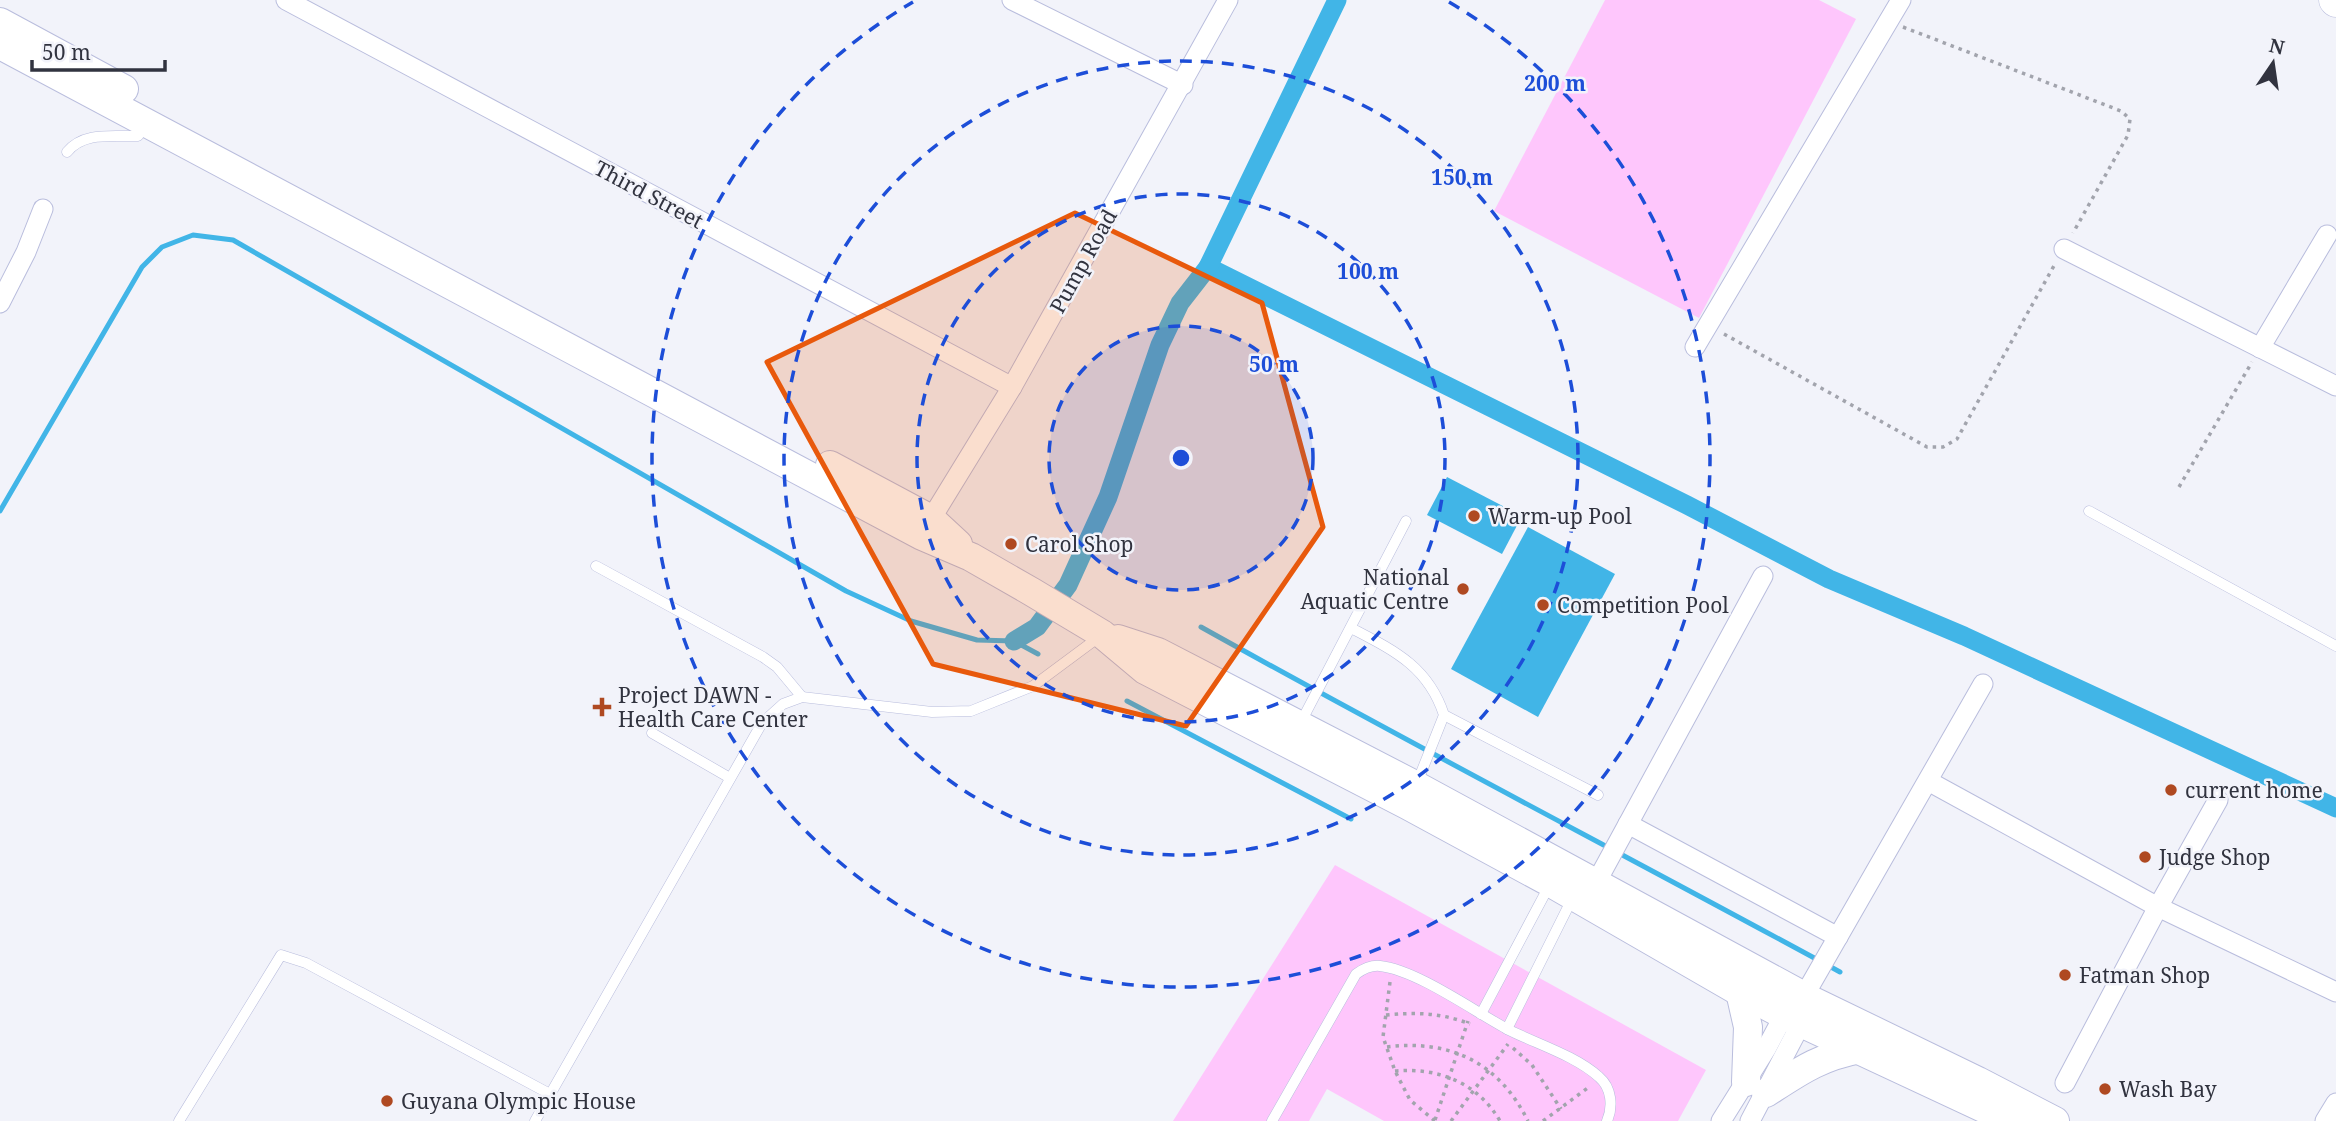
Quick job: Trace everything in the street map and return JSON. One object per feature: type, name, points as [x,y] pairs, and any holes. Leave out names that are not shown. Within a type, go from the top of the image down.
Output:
[{"type":"main road","points":[[0,22],[931,519],[977,560]]},
{"type":"main road","points":[[0,45],[922,536],[977,560],[1096,631],[1145,670],[1407,805],[1579,882],[1740,992],[1801,1002],[1860,1049],[2007,1120]]},
{"type":"main road","points":[[1096,631],[1158,652],[1302,719],[1416,783],[1579,882],[1801,1002],[1978,1080],[2055,1121]]},
{"type":"main road","points":[[1740,992],[1756,1087],[1797,1073],[1831,1055],[1860,1049]]},
{"type":"street","name":"Third Street","points":[[286,0],[1012,387]]},
{"type":"street","points":[[1012,0],[1035,5],[1183,85]]},
{"type":"street","name":"Pump Road","points":[[931,519],[1012,387],[1183,85],[1228,0]]},
{"type":"street","points":[[1695,347],[1901,0]]},
{"type":"street","points":[[0,303],[26,252],[43,209]]},
{"type":"street","points":[[2260,348],[2327,235]]},
{"type":"street","points":[[2064,249],[2336,386]]},
{"type":"street","points":[[1579,882],[1628,824],[1762,576]]},
{"type":"street","points":[[1750,1121],[1756,1087],[1801,1002],[1983,684]]},
{"type":"street","points":[[1928,781],[2158,907],[2336,992]]},
{"type":"street","points":[[2065,1083],[2218,800]]},
{"type":"street","points":[[1628,824],[1836,940]]},
{"type":"street","points":[[1721,1121],[1756,1087]]},
{"type":"street","points":[[2326,1121],[2336,1102]]},
{"type":"lane","points":[[66,152],[86,137],[138,136],[146,123]]},
{"type":"lane","points":[[2089,511],[2336,646]]},
{"type":"lane","points":[[1302,719],[1406,521]]},
{"type":"lane","points":[[596,566],[764,657],[777,667],[802,697]]},
{"type":"lane","points":[[1351,628],[1402,655],[1420,672],[1439,697],[1444,715],[1416,783]]},
{"type":"lane","points":[[535,1121],[762,723],[783,704],[802,697],[932,712],[971,711],[1033,687],[1096,631]]},
{"type":"lane","points":[[1444,715],[1598,795]]},
{"type":"lane","points":[[652,733],[730,778]]},
{"type":"lane","points":[[1476,1011],[1579,882]]},
{"type":"lane","points":[[1507,1029],[1579,882]]},
{"type":"lane","points":[[179,1121],[281,955],[306,963],[550,1094]]},
{"type":"lane","points":[[1272,1121],[1356,974],[1366,968],[1380,966],[1417,978],[1507,1029],[1580,1064],[1601,1078],[1611,1099],[1611,1112],[1607,1121]]},
{"type":"path","points":[[1709,326],[1927,447],[1943,447],[1957,439],[2128,135],[2130,120],[2121,111],[1888,21]]},
{"type":"path","points":[[2179,487],[2260,348]]},
{"type":"path","points":[[1391,970],[1384,1037],[1395,1071],[1410,1100],[1435,1121],[1467,1023],[1476,1011]]},
{"type":"path","points":[[1386,1015],[1443,1015],[1476,1027]]},
{"type":"path","points":[[1451,1121],[1506,1043],[1532,1065],[1561,1109]]},
{"type":"path","points":[[1387,1047],[1423,1046],[1457,1053],[1489,1069],[1507,1086],[1528,1121]]},
{"type":"path","points":[[1395,1071],[1411,1070],[1450,1077],[1474,1090],[1500,1121]]},
{"type":"path","points":[[1543,1121],[1601,1078]]},
{"type":"highlighted area","points":[[1075,213],[1262,303],[1323,527],[1186,726],[933,664],[767,362]]},
{"type":"shaded area","points":[[1605,0],[1819,0],[1856,19],[1699,318],[1494,211]]},
{"type":"shaded area","points":[[1335,865],[1706,1070],[1678,1121],[1384,1121],[1327,1089],[1309,1121],[1173,1121]]},
{"type":"water","name":"Warm-up Pool","points":[[1447,477],[1522,516],[1502,554],[1427,515]]},
{"type":"water","name":"Competition Pool","points":[[1528,527],[1615,574],[1538,717],[1451,669]]},
{"type":"waterway","points":[[1014,641],[1037,627],[1068,585],[1108,497],[1160,345],[1180,303],[1208,267],[1337,0]]},
{"type":"waterway","points":[[0,511],[142,267],[162,247],[193,235],[233,240],[846,591],[911,621],[977,640],[1014,641],[1038,654]]},
{"type":"waterway","points":[[1208,267],[1687,505],[1829,579],[1964,636],[2336,808]]},
{"type":"waterway","points":[[1201,627],[1840,972]]},
{"type":"waterway","points":[[1127,701],[1351,819]]},
{"type":"place","name":"Warm-up Pool","points":[[1474,516]]},
{"type":"place","name":"Carol Shop","points":[[1011,544]]},
{"type":"place","name":"National Aquatic Centre","points":[[1463,589]]},
{"type":"place","name":"Competition Pool","points":[[1543,605]]},
{"type":"place","name":"Project DAWN - Health Care Center","points":[[602,707]]},
{"type":"place","name":"current home","points":[[2171,790]]},
{"type":"place","name":"Judge Shop","points":[[2145,857]]},
{"type":"place","name":"Fatman Shop","points":[[2065,975]]},
{"type":"place","name":"Wash Bay","points":[[2105,1089]]},
{"type":"place","name":"Guyana Olympic House","points":[[387,1101]]}]
